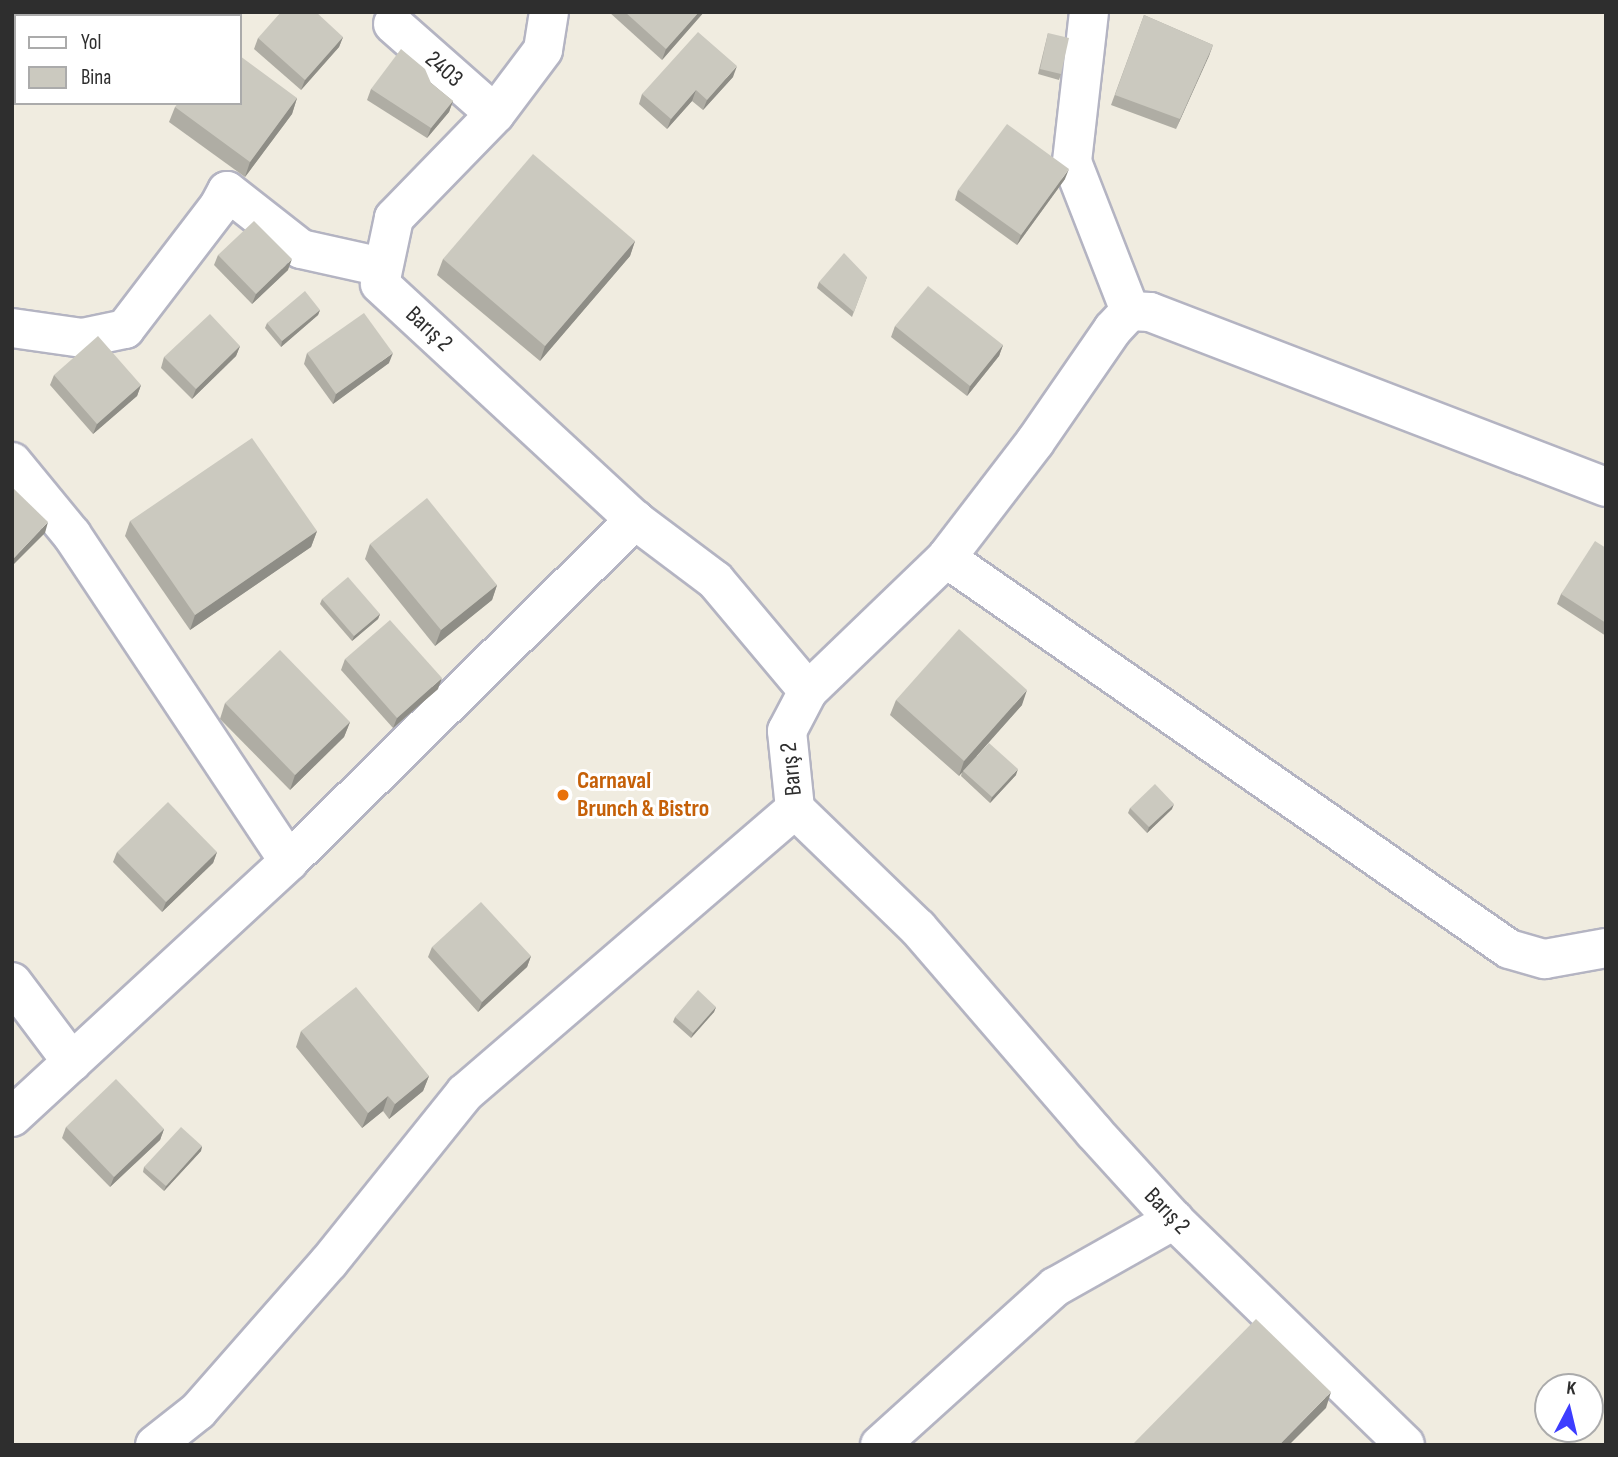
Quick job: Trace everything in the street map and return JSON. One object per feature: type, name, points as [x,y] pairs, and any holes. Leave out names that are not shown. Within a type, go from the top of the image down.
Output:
[{"type":"street","points":[[12,328],[82,338],[125,330],[219,206],[227,191],[301,249],[382,267],[394,218],[495,114],[544,50],[549,12]]},
{"type":"street","points":[[1089,12],[1072,162],[1130,312]]},
{"type":"street","name":"2403","points":[[393,24],[495,114]]},
{"type":"street","name":"Barış 2","points":[[382,267],[380,284],[635,520],[715,580],[808,691],[787,731],[795,809],[918,928],[1094,1132],[1174,1220],[1405,1445]]},
{"type":"street","points":[[808,691],[946,558],[1035,442],[1113,329],[1130,312],[1150,312],[1606,487]]},
{"type":"street","points":[[12,462],[72,535],[289,861]]},
{"type":"street","points":[[12,1116],[289,861],[635,520]]},
{"type":"street","points":[[946,558],[1509,949],[1545,959],[1606,948]]},
{"type":"street","points":[[155,1445],[198,1411],[303,1292],[465,1093],[795,809]]},
{"type":"street","points":[[12,982],[72,1062]]},
{"type":"street","points":[[880,1445],[1055,1287],[1174,1220]]},
{"type":"building","points":[[281,12],[316,12],[343,37],[305,80],[258,38]]},
{"type":"building","points":[[625,12],[699,12],[666,49]]},
{"type":"building","points":[[1144,15],[1213,45],[1180,119],[1115,95]]},
{"type":"building","points":[[698,32],[737,66],[707,100],[696,90],[671,119],[642,94]]},
{"type":"building","points":[[1048,33],[1069,38],[1061,74],[1040,69]]},
{"type":"building","points":[[401,49],[425,69],[431,83],[453,101],[431,128],[371,89]]},
{"type":"building","points":[[242,57],[297,98],[250,162],[175,107],[242,105]]},
{"type":"building","points":[[1007,124],[1069,169],[1021,235],[958,190]]},
{"type":"building","points":[[533,154],[635,241],[545,346],[443,259]]},
{"type":"building","points":[[254,221],[292,259],[256,294],[218,255]]},
{"type":"building","points":[[844,253],[867,277],[854,312],[819,282]]},
{"type":"building","points":[[928,286],[1003,345],[970,386],[895,326]]},
{"type":"building","points":[[305,291],[320,310],[282,341],[267,323]]},
{"type":"building","points":[[364,313],[393,353],[336,394],[307,353]]},
{"type":"building","points":[[210,314],[240,346],[196,389],[164,357]]},
{"type":"building","points":[[98,336],[141,385],[97,424],[54,375]]},
{"type":"building","points":[[252,438],[317,531],[195,615],[130,521]]},
{"type":"building","points":[[12,487],[48,522],[12,560]]},
{"type":"building","points":[[427,498],[497,585],[441,630],[370,544]]},
{"type":"building","points":[[1595,541],[1606,548],[1606,623],[1561,594]]},
{"type":"building","points":[[348,577],[380,614],[354,636],[322,599]]},
{"type":"building","points":[[390,620],[442,678],[397,718],[345,659]]},
{"type":"building","points":[[959,629],[1027,690],[964,761],[896,700]]},
{"type":"building","points":[[280,650],[350,722],[295,775],[225,703]]},
{"type":"building","points":[[989,743],[1018,769],[992,797],[963,771]]},
{"type":"building","points":[[1155,784],[1174,804],[1149,827],[1130,808]]},
{"type":"building","points":[[168,802],[217,852],[166,902],[117,852]]},
{"type":"building","points":[[481,902],[531,956],[482,1002],[432,947]]},
{"type":"building","points":[[356,987],[429,1076],[395,1104],[388,1096],[368,1113],[301,1031]]},
{"type":"building","points":[[698,990],[716,1007],[693,1033],[675,1017]]},
{"type":"building","points":[[116,1079],[164,1129],[114,1177],[66,1127]]},
{"type":"building","points":[[181,1127],[202,1146],[166,1186],[144,1167]]},
{"type":"building","points":[[1256,1319],[1331,1392],[1279,1445],[1132,1445]]},
{"type":"place","name":"Carnaval Brunch & Bistro","points":[[563,795]]}]
